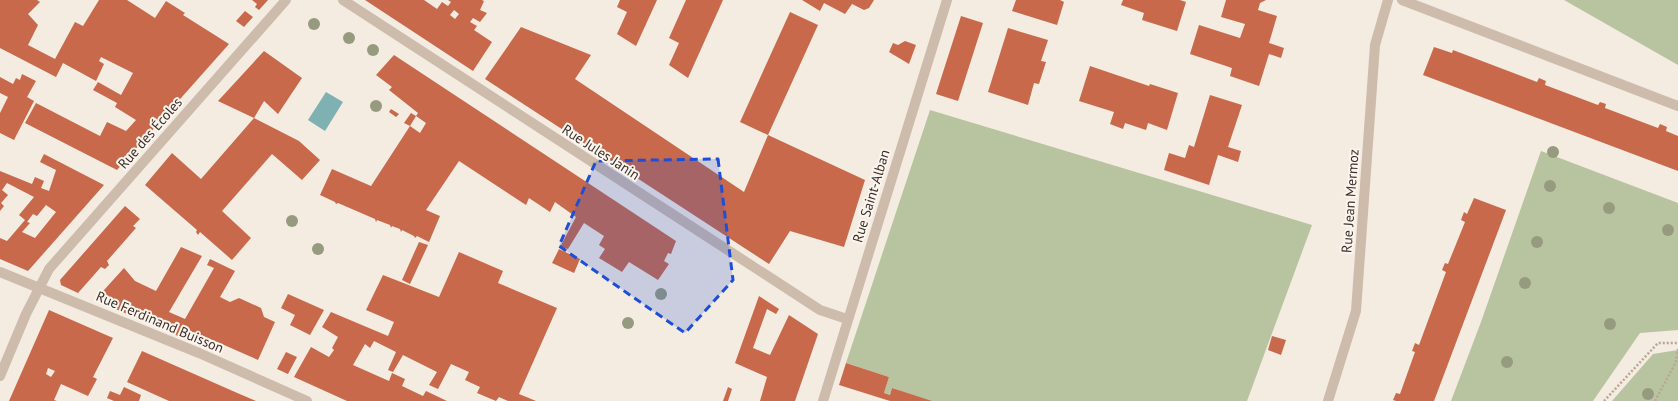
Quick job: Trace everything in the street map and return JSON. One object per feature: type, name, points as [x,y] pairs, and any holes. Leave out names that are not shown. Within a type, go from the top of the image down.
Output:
[{"type":"street","name":"Rue des Écoles","points":[[0,376],[38,288],[49,269],[286,0]]},
{"type":"street","name":"Rue Jules Janin","points":[[343,0],[820,310],[847,319]]},
{"type":"street","name":"Rue Saint-Alban","points":[[823,401],[847,319],[947,0]]},
{"type":"street","name":"Rue Jean Mermoz","points":[[1328,401],[1356,311],[1375,45],[1388,0]]},
{"type":"street","points":[[1402,0],[1678,106]]},
{"type":"street","name":"Rue Ferdinand Buisson","points":[[0,272],[192,350],[307,401]]},
{"type":"path","points":[[1604,401],[1658,343],[1678,343]]},
{"type":"path","points":[[1654,401],[1676,362],[1678,349]]},
{"type":"highlighted area","points":[[718,159],[733,280],[685,333],[559,246],[596,161]]},
{"type":"green space","points":[[1564,0],[1678,0],[1678,65]]},
{"type":"green space","points":[[930,110],[1312,225],[1247,401],[929,401],[892,388],[890,395],[884,393],[889,377],[846,363]]},
{"type":"green space","points":[[1541,151],[1678,203],[1678,330],[1640,333],[1593,401],[1451,401],[1481,322]]},
{"type":"green space","points":[[1678,350],[1678,401],[1612,401],[1653,354]]},
{"type":"water","points":[[326,92],[343,102],[325,131],[308,120]]},
{"type":"building","points":[[0,0],[37,0],[40,2],[28,14],[38,25],[28,45],[55,59],[75,22],[83,26],[99,0],[127,0],[155,18],[166,1],[185,13],[183,15],[229,44],[117,170],[25,123],[36,103],[100,136],[107,122],[126,131],[136,120],[115,107],[117,103],[93,90],[98,82],[121,95],[133,73],[101,57],[99,61],[104,64],[96,81],[63,63],[56,77],[0,48]]},
{"type":"building","points":[[252,0],[268,0],[259,10],[255,7],[257,4]]},
{"type":"building","points":[[365,0],[424,0],[437,9],[442,2],[448,6],[451,2],[448,0],[484,1],[480,10],[487,13],[480,22],[473,18],[470,22],[477,26],[474,30],[492,42],[473,71]],"holes":[[[454,10],[459,14],[455,19],[450,15]]]},
{"type":"building","points":[[620,0],[657,0],[636,46],[617,34],[627,12],[617,7]]},
{"type":"building","points":[[686,0],[723,0],[688,78],[669,65],[679,43],[669,38]]},
{"type":"building","points":[[802,0],[874,0],[869,8],[864,10],[852,4],[845,14],[824,3],[820,11]]},
{"type":"building","points":[[1016,0],[1060,0],[1064,2],[1057,25],[1012,11]]},
{"type":"building","points":[[1123,0],[1180,0],[1186,2],[1177,31],[1142,20],[1144,13],[1121,5]]},
{"type":"building","points":[[1226,0],[1266,0],[1260,3],[1258,10],[1277,16],[1269,43],[1284,48],[1281,58],[1269,54],[1259,86],[1230,76],[1232,68],[1190,54],[1199,25],[1240,38],[1245,24],[1221,17]]},
{"type":"building","points":[[245,11],[253,17],[244,27],[236,21]]},
{"type":"building","points":[[790,12],[818,25],[768,135],[740,122]]},
{"type":"building","points":[[961,16],[983,23],[958,101],[936,94]]},
{"type":"building","points":[[521,27],[591,55],[575,79],[744,192],[768,135],[865,180],[844,247],[790,231],[769,264],[485,79]]},
{"type":"building","points":[[1008,28],[1048,40],[1041,61],[1046,62],[1039,84],[1034,83],[1028,105],[988,92]]},
{"type":"building","points":[[905,41],[916,45],[909,64],[889,52],[893,43],[898,45]]},
{"type":"building","points":[[1434,47],[1452,53],[1453,50],[1537,82],[1539,78],[1546,81],[1545,85],[1598,105],[1600,102],[1606,104],[1605,108],[1658,128],[1660,124],[1667,127],[1666,131],[1678,136],[1678,171],[1423,75]]},
{"type":"building","points":[[264,51],[302,78],[278,114],[264,101],[254,118],[218,101]]},
{"type":"building","points":[[394,55],[676,241],[671,254],[668,253],[664,261],[669,264],[658,280],[629,262],[622,272],[599,258],[605,249],[599,245],[604,236],[584,223],[568,249],[560,247],[576,217],[555,202],[550,212],[529,198],[526,205],[459,161],[426,210],[440,216],[429,242],[417,236],[415,238],[402,230],[401,232],[400,229],[392,226],[391,228],[390,225],[377,220],[376,222],[375,219],[338,203],[336,204],[335,202],[320,195],[332,169],[371,186],[410,126],[420,133],[426,123],[416,116],[418,113],[389,90],[392,87],[376,75]]},
{"type":"building","points":[[1090,66],[1149,86],[1150,84],[1178,93],[1167,130],[1148,123],[1146,130],[1125,123],[1123,129],[1110,124],[1114,112],[1079,101]]},
{"type":"building","points":[[22,74],[36,81],[27,97],[34,101],[14,140],[0,133],[0,113],[8,97],[0,93],[0,77],[13,84],[16,78],[20,80]]},
{"type":"building","points":[[1210,95],[1242,105],[1228,147],[1241,151],[1238,162],[1218,155],[1209,185],[1164,170],[1169,153],[1185,158],[1189,145],[1194,147]]},
{"type":"building","points":[[391,109],[399,114],[396,117],[389,112]]},
{"type":"building","points":[[411,113],[416,116],[410,126],[404,123]]},
{"type":"building","points":[[254,118],[299,141],[320,160],[302,180],[272,154],[222,211],[251,238],[232,260],[200,232],[198,235],[196,232],[197,230],[145,185],[172,153],[201,179]]},
{"type":"building","points":[[44,154],[104,185],[28,271],[0,259],[0,238],[7,241],[25,220],[19,215],[34,197],[7,183],[2,190],[8,195],[1,203],[4,206],[0,211],[0,171],[32,184],[35,177],[44,181],[41,188],[49,191],[56,170],[40,162]],"holes":[[[46,205],[56,212],[35,238],[22,232],[30,223],[27,222],[33,214],[37,216]]]},
{"type":"building","points":[[1474,198],[1506,210],[1434,401],[1393,400],[1396,393],[1400,394],[1415,352],[1412,351],[1415,343],[1419,345],[1446,272],[1442,270],[1445,263],[1448,264],[1465,222],[1461,220],[1464,212],[1467,214]]},
{"type":"building","points":[[125,206],[140,219],[133,226],[136,228],[107,261],[109,265],[105,269],[101,267],[78,293],[61,285],[60,280]]},
{"type":"building","points":[[419,242],[428,245],[410,284],[402,280]]},
{"type":"building","points":[[181,247],[202,256],[169,312],[185,319],[214,268],[207,265],[210,259],[235,271],[220,297],[230,302],[239,298],[261,308],[264,317],[275,322],[258,360],[199,334],[194,343],[95,300],[124,268],[135,281],[156,291]]},
{"type":"building","points":[[559,249],[580,259],[574,273],[552,263]]},
{"type":"building","points":[[459,252],[503,271],[498,283],[557,308],[519,394],[536,401],[508,401],[499,397],[496,401],[477,393],[480,387],[465,380],[469,372],[451,364],[438,389],[429,385],[437,372],[403,355],[393,372],[388,370],[396,352],[374,341],[370,348],[365,344],[353,365],[389,381],[392,373],[405,379],[402,386],[423,396],[426,391],[447,401],[347,401],[294,377],[311,347],[329,357],[334,350],[332,348],[338,337],[322,327],[331,312],[388,336],[394,322],[366,310],[383,275],[439,297]]},
{"type":"building","points":[[288,294],[324,310],[310,335],[290,325],[295,315],[281,308]]},
{"type":"building","points":[[759,296],[779,309],[776,314],[767,309],[753,348],[770,355],[789,315],[818,334],[795,401],[760,401],[767,377],[735,363]]},
{"type":"building","points":[[49,310],[113,338],[93,377],[97,379],[88,396],[61,384],[54,400],[57,401],[9,401]],"holes":[[[48,368],[55,371],[51,377],[46,374]]]},
{"type":"building","points":[[1272,336],[1286,340],[1281,355],[1268,350]]},
{"type":"building","points":[[142,351],[256,401],[169,401],[127,382]]},
{"type":"building","points":[[286,352],[297,357],[288,374],[277,369]]},
{"type":"building","points":[[846,363],[889,377],[884,393],[890,395],[892,388],[932,401],[890,401],[839,385]]},
{"type":"building","points":[[124,387],[141,395],[139,401],[114,401],[107,398],[110,391],[120,395]]},
{"type":"building","points":[[728,387],[732,389],[728,401],[723,401]]}]
